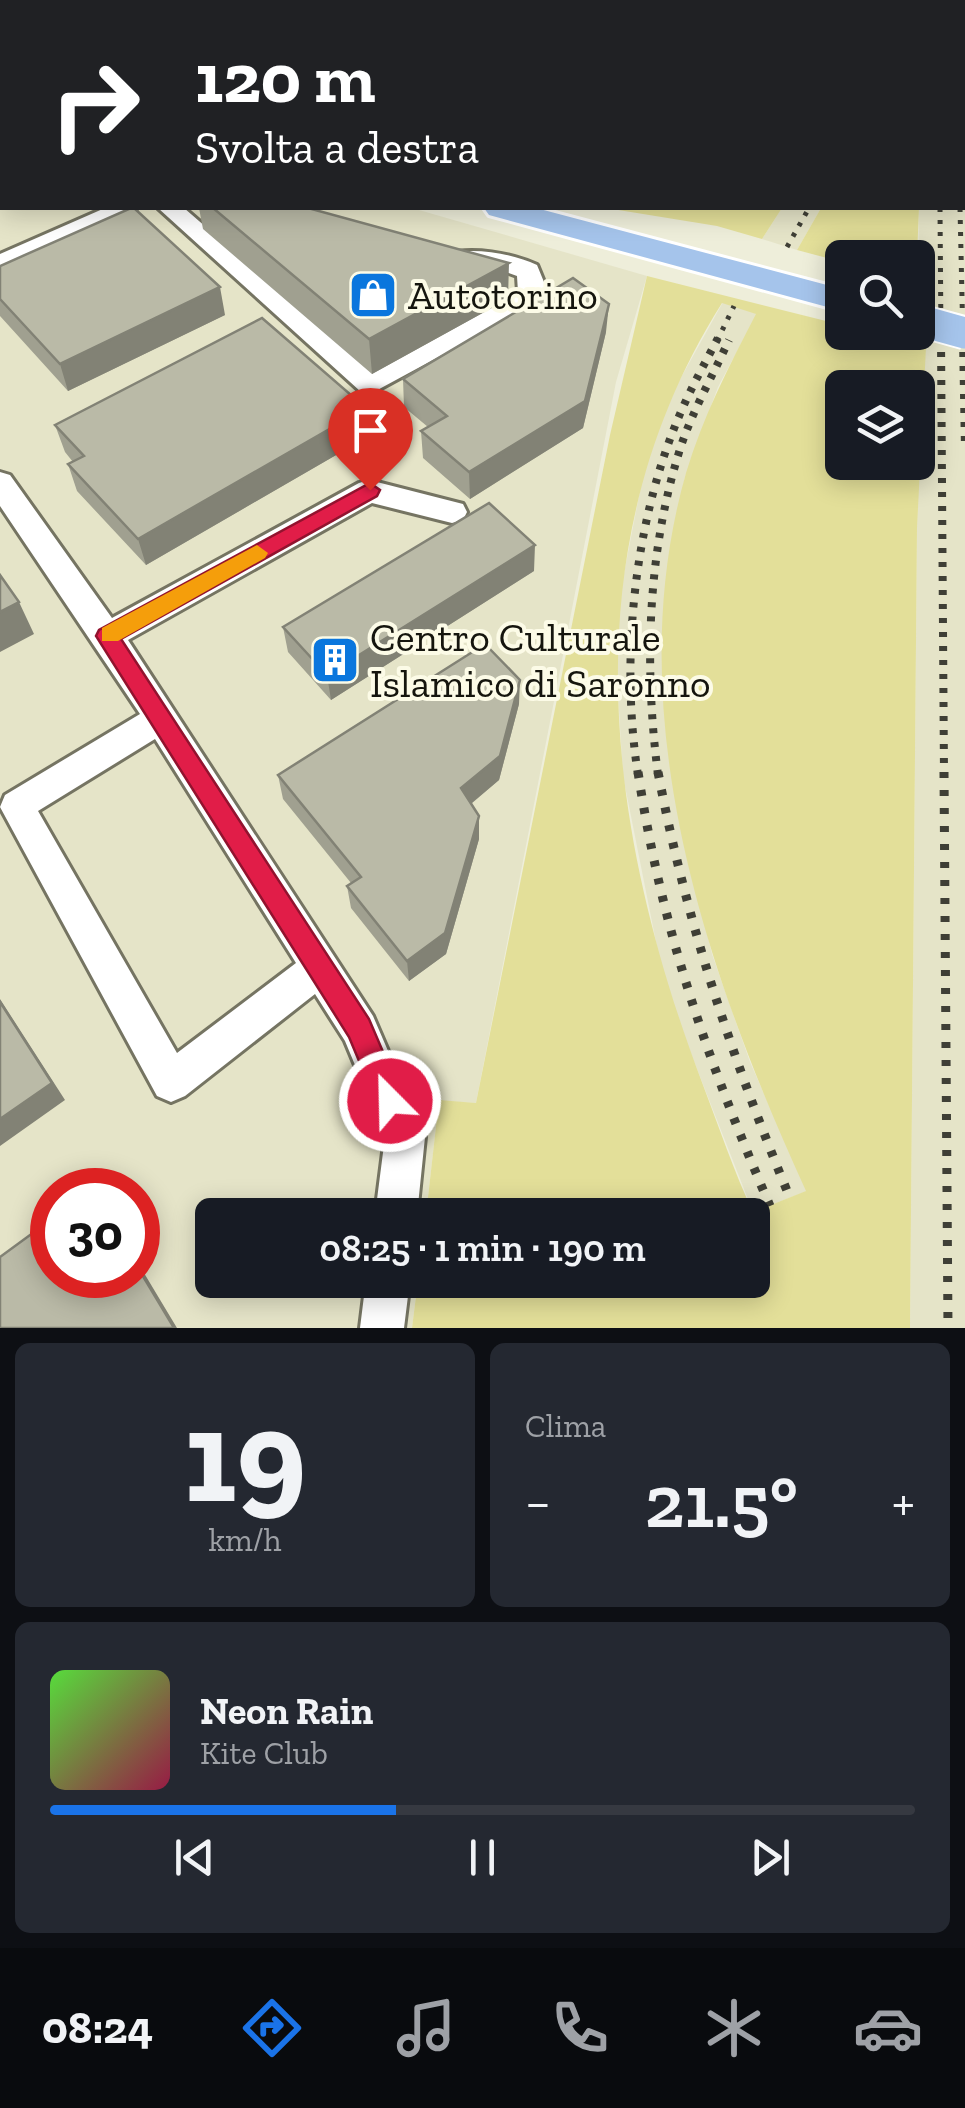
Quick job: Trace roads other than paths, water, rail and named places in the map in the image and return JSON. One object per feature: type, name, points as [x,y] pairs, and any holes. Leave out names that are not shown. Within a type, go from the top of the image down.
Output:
[{"type":"main road","points":[[507,210],[825,295]]},
{"type":"main road","points":[[935,325],[965,333]]},
{"type":"street","points":[[0,264],[121,210]]},
{"type":"street","points":[[172,210],[370,384],[528,296],[533,288],[528,271],[516,265],[432,255]]},
{"type":"street","points":[[0,483],[107,636],[359,1028],[405,1137],[398,1198]]},
{"type":"street","points":[[107,636],[370,490],[452,512]]},
{"type":"street","points":[[161,718],[9,811],[171,1082],[320,967]]},
{"type":"street","points":[[382,1328],[386,1298]]},
{"type":"railway","points":[[787,247],[808,210]]},
{"type":"railway","points":[[940,210],[941,341]]},
{"type":"railway","points":[[960,210],[963,341]]},
{"type":"railway","points":[[717,341],[734,306]]},
{"type":"railway","points":[[638,775],[630,685],[635,591],[642,545],[664,455],[684,404],[718,338]]},
{"type":"railway","points":[[941,338],[944,775]]},
{"type":"railway","points":[[963,338],[965,449]]},
{"type":"railway","points":[[658,775],[650,651],[661,527],[681,446],[729,340]]},
{"type":"railway","points":[[638,772],[660,886],[689,994],[767,1198]]},
{"type":"railway","points":[[658,772],[682,882],[713,988],[790,1198]]},
{"type":"railway","points":[[944,772],[948,1328]]},
{"type":"place","name":"Autotorino","points":[[373,295]]},
{"type":"place","name":"Centro Culturale Islamico di Saronno","points":[[335,660]]}]
